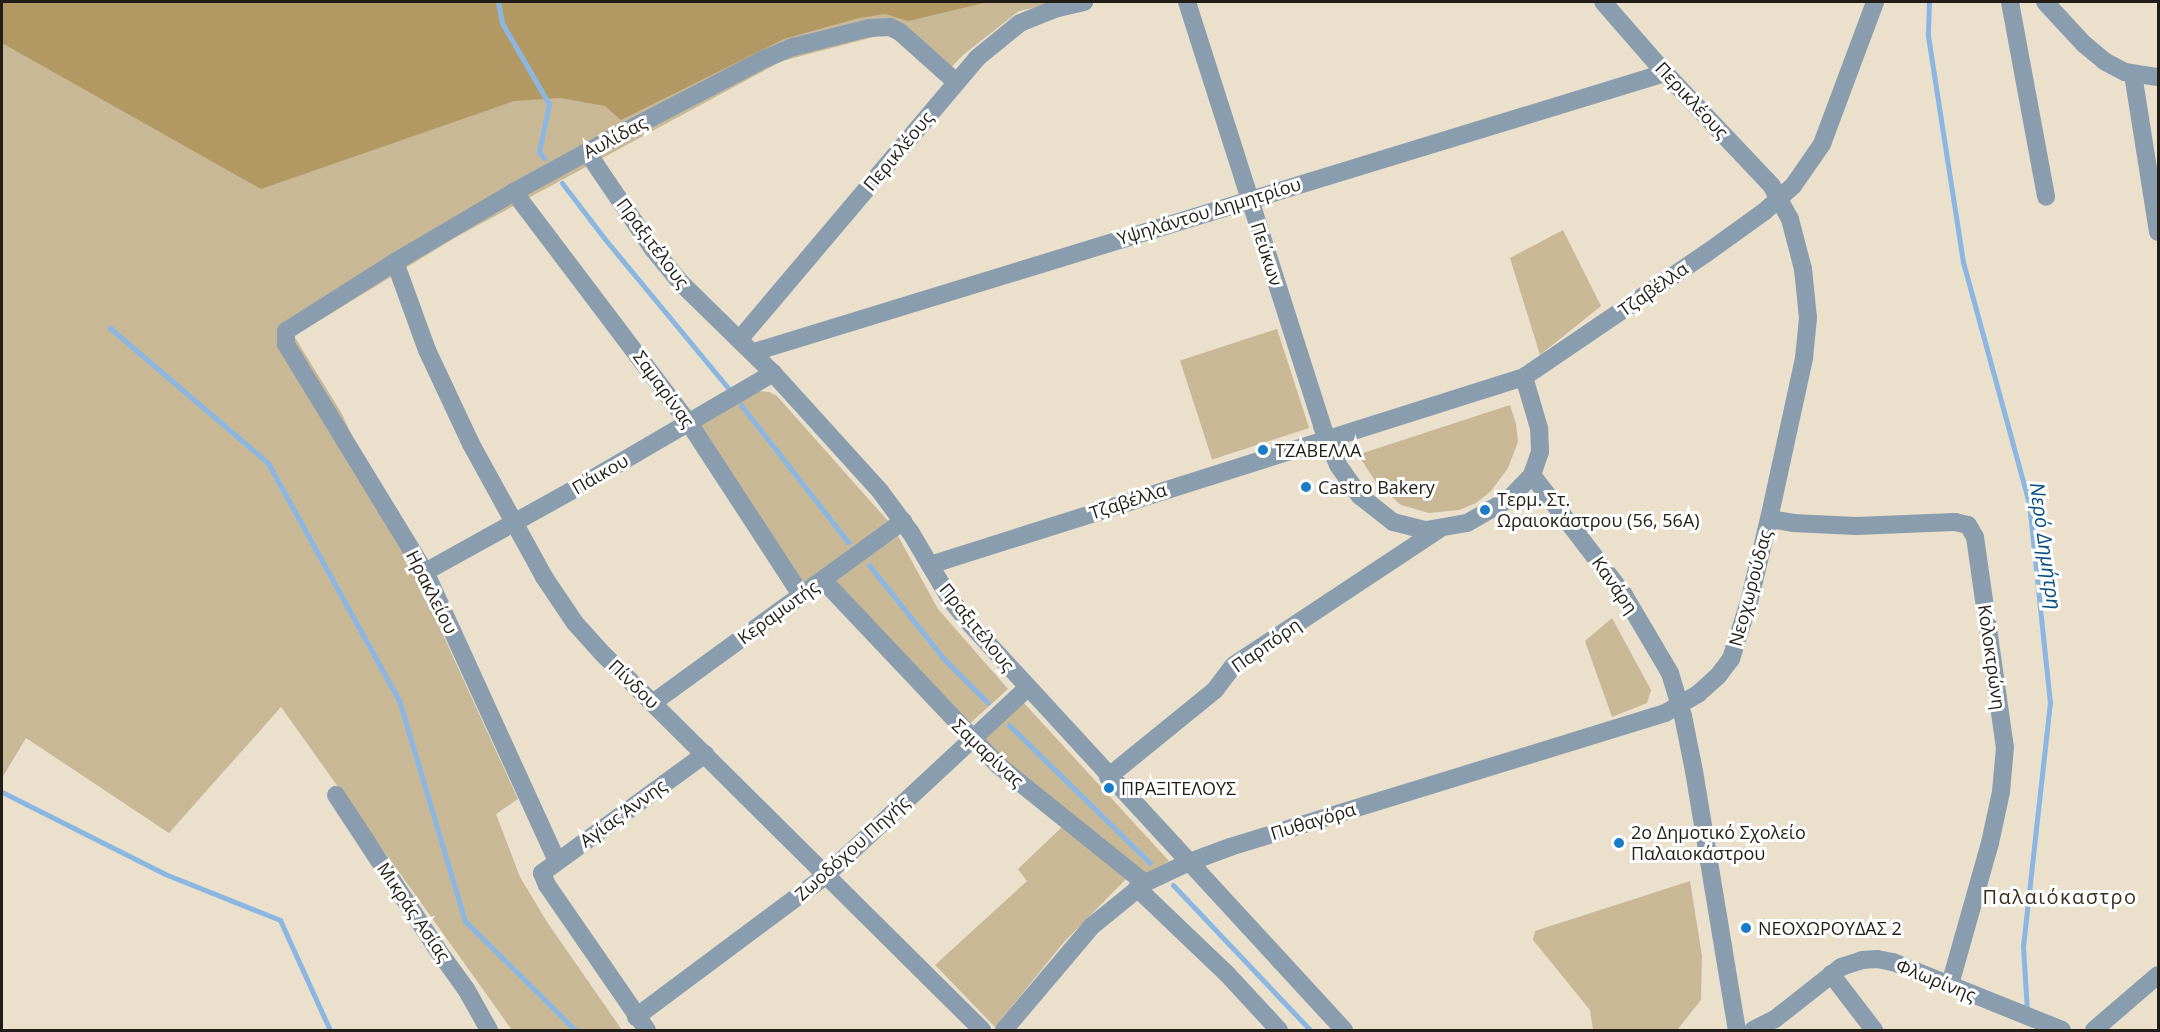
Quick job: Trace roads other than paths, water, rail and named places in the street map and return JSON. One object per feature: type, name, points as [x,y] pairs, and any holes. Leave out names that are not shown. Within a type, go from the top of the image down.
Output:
[{"type":"street","name":"Περικλέους","points":[[739,340],[977,58],[1013,27],[1054,9],[1084,2]]},
{"type":"street","name":"Πεύκων","points":[[1187,2],[1327,439]]},
{"type":"street","name":"Περικλέους","points":[[1604,2],[1665,73],[1763,176],[1780,198]]},
{"type":"street","name":"Τζαβέλλα","points":[[930,564],[1524,377],[1708,252],[1780,198],[1803,174],[1822,144],[1875,2]]},
{"type":"street","points":[[2010,2],[2046,197]]},
{"type":"street","points":[[2044,2],[2095,55],[2133,74],[2158,77]]},
{"type":"street","name":"Αυλίδας","points":[[285,334],[291,326],[395,261],[514,192],[779,52],[869,28],[896,29],[956,82]]},
{"type":"street","name":"Υψηλάντου Δημητρίου","points":[[754,352],[1665,73]]},
{"type":"street","points":[[2133,74],[2158,232]]},
{"type":"street","name":"Πραξιτέλους","points":[[587,152],[667,266],[774,373],[903,521],[957,608],[1108,777],[1344,1030]]},
{"type":"street","name":"Σαμαρίνας","points":[[514,192],[689,423],[801,596]]},
{"type":"street","name":"Νεοχωρούδας","points":[[1680,705],[1713,682],[1731,659],[1749,602],[1804,358],[1808,318],[1806,287],[1790,219],[1780,198]]},
{"type":"street","name":"Πίνδου","points":[[395,261],[415,319],[453,408],[513,524],[575,623],[603,654],[654,702],[825,876],[982,1030]]},
{"type":"street","name":"Ηρακλείου","points":[[285,334],[286,344],[425,572],[557,861]]},
{"type":"street","name":"Πάικου","points":[[425,572],[513,524],[774,373]]},
{"type":"street","points":[[1327,439],[1338,465],[1371,507],[1405,527],[1438,530],[1460,525],[1483,515],[1509,499],[1532,475],[1539,456],[1540,437],[1524,377]]},
{"type":"street","name":"Κανάρη","points":[[1532,475],[1635,612],[1670,674],[1680,705]]},
{"type":"street","name":"Κολοκτρώνη","points":[[1769,519],[1793,523],[1856,526],[1955,522],[1968,525],[1975,537],[2005,747],[2001,792],[1990,843],[1950,984]]},
{"type":"street","name":"Κεραμωτής","points":[[654,702],[903,521]]},
{"type":"street","name":"Παρπόρη","points":[[1108,777],[1215,690],[1234,665],[1438,530]]},
{"type":"street","name":"Σαμαρίνας","points":[[823,580],[971,739],[1010,775],[1141,885],[1279,1030]]},
{"type":"street","name":"Ζωοδόχου Πηγής","points":[[642,1024],[825,876],[1027,688]]},
{"type":"street","points":[[1680,705],[1704,830],[1737,1030]]},
{"type":"street","name":"Πυθαγόρα","points":[[1004,1030],[1079,940],[1105,914],[1141,885],[1187,862],[1655,717],[1680,705]]},
{"type":"street","name":"Αγίας Άννης","points":[[642,1024],[547,885],[542,873],[705,754]]},
{"type":"street","name":"Μικράς Ασίας","points":[[336,795],[437,949],[462,982],[489,1030]]},
{"type":"street","name":"Φλωρίνης","points":[[1754,1030],[1775,1019],[1841,967],[1862,960],[1877,959],[1893,962],[1950,984],[2057,1029]]},
{"type":"street","points":[[1831,974],[1874,1030]]},
{"type":"street","points":[[2094,1030],[2158,975]]},
{"type":"waterway","points":[[498,2],[502,23],[549,104],[539,152],[544,158]]},
{"type":"waterway","name":"Νερό Δημήτρη","points":[[1929,2],[1928,36],[1963,262],[2029,503],[2050,702],[2023,946],[2027,1011]]},
{"type":"waterway","points":[[562,183],[604,238],[728,388]]},
{"type":"waterway","points":[[110,328],[268,463],[399,700],[465,921],[575,1030]]},
{"type":"waterway","points":[[741,405],[848,542]]},
{"type":"waterway","points":[[869,565],[944,659],[988,703]]},
{"type":"waterway","points":[[1009,725],[1150,863]]},
{"type":"waterway","points":[[2,792],[165,874],[280,920],[330,1030]]},
{"type":"waterway","points":[[1173,885],[1310,1030]]},
{"type":"place","name":"ΤΖΑΒΕΛΛΑ","points":[[1263,450]]},
{"type":"place","name":"Castro Bakery","points":[[1306,487]]},
{"type":"place","name":"Τερμ. Στ. Ωραιοκάστρου (56, 56Α)","points":[[1485,510]]},
{"type":"place","name":"ΠΡΑΞΙΤΕΛΟΥΣ","points":[[1109,788]]},
{"type":"place","name":"2ο Δημοτικό Σχολείο Παλαιοκάστρου","points":[[1619,843]]},
{"type":"place","name":"ΝΕΟΧΩΡΟΥΔΑΣ 2","points":[[1746,928]]},
{"type":"district","name":"Παλαιόκαστρο","points":[[2060,896]]}]
